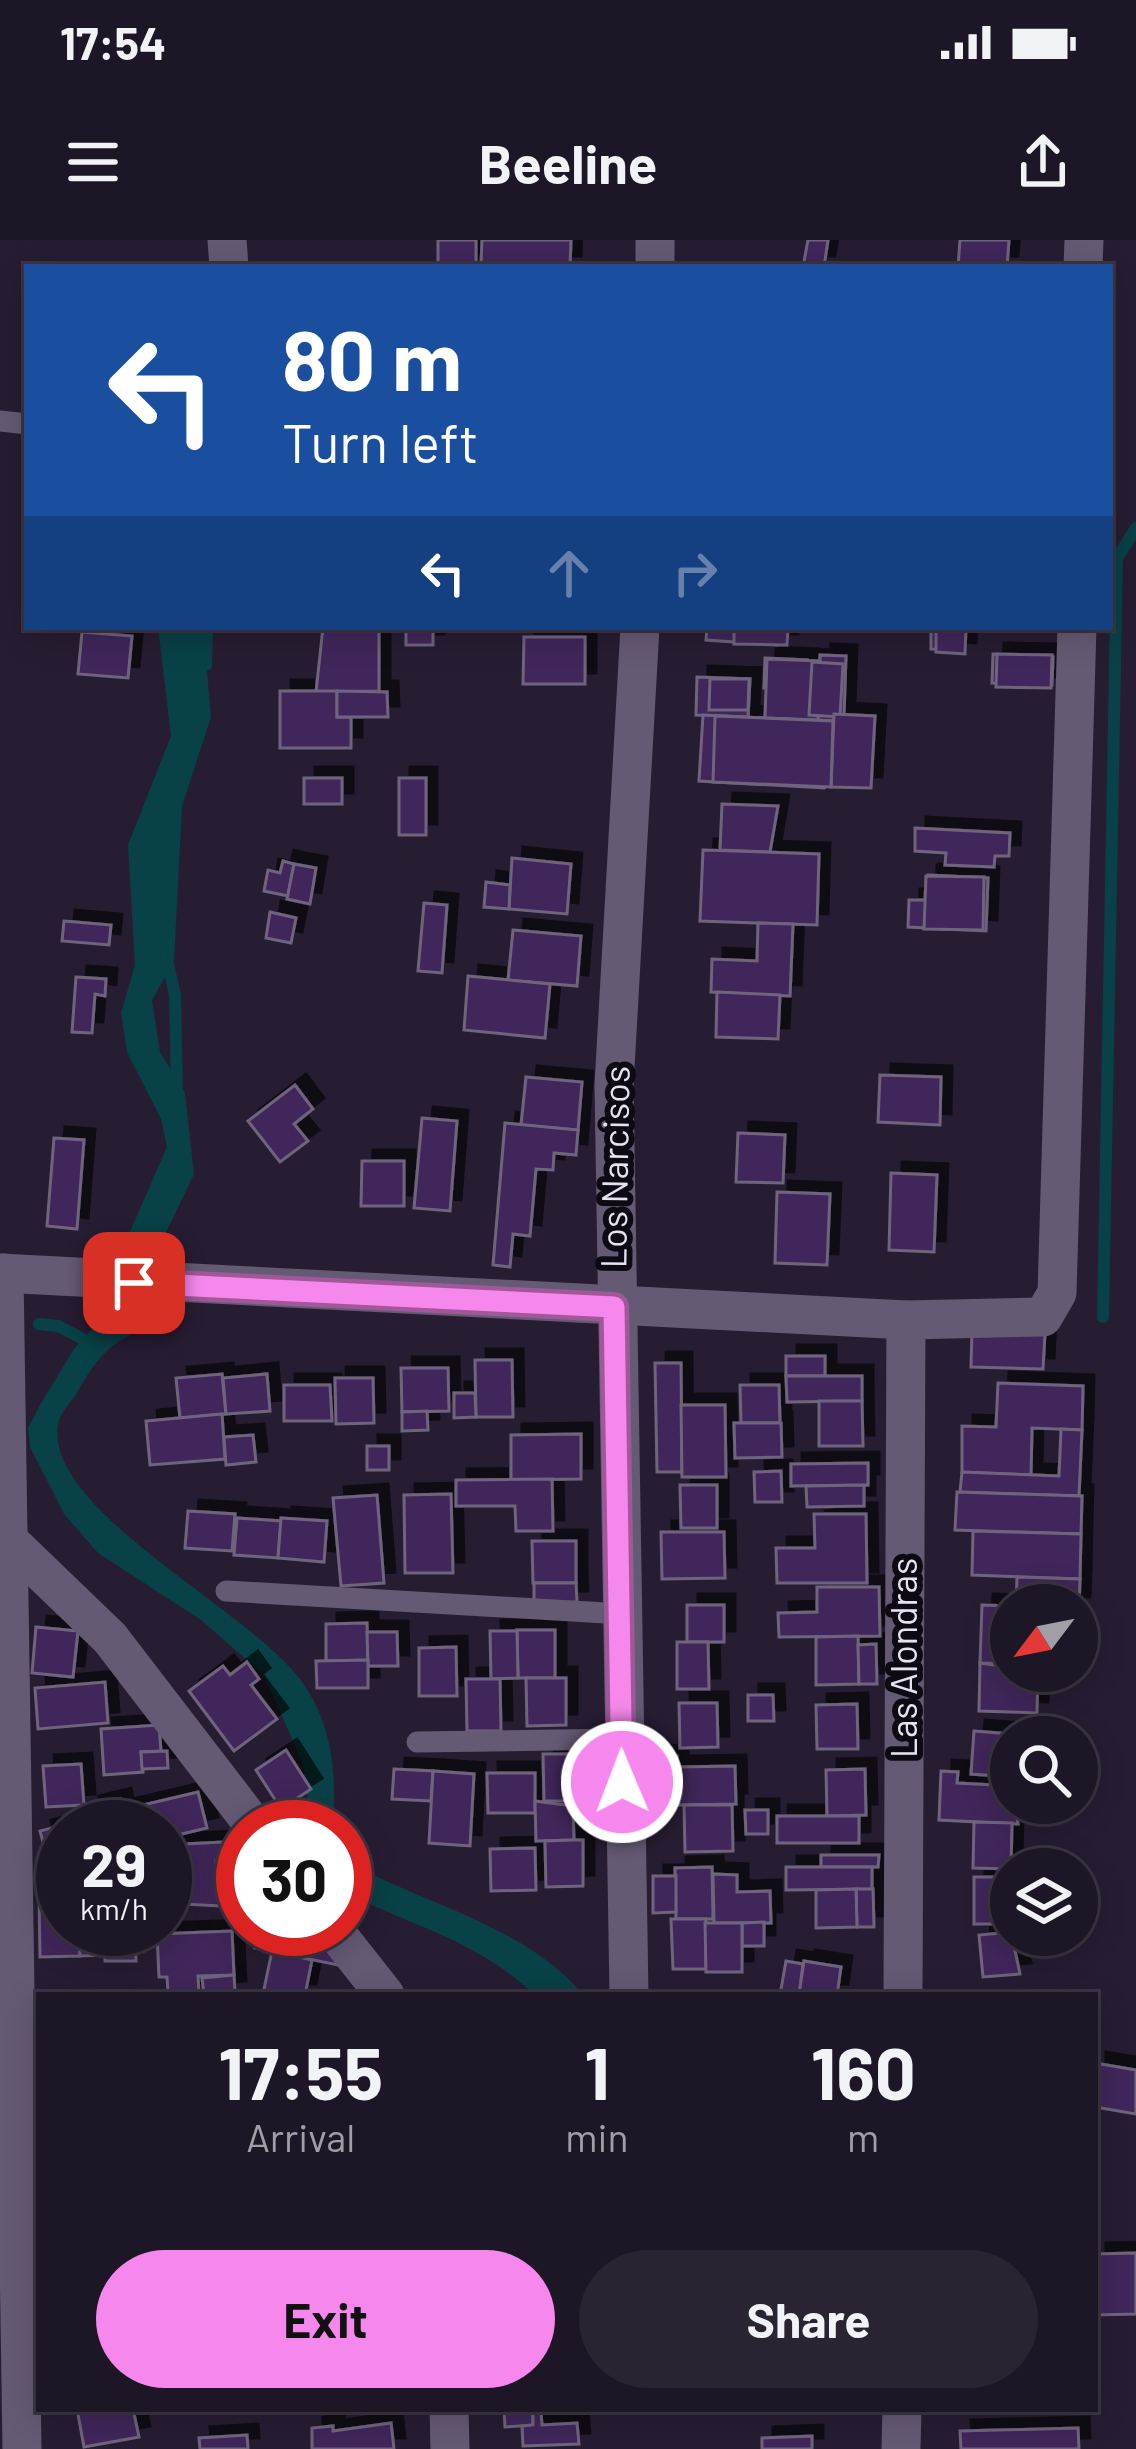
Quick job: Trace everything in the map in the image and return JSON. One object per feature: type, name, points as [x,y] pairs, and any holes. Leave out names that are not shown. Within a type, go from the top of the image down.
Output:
[{"type":"street","name":"Los Narcisos","points":[[629,1992],[621,1739],[614,1084],[640,630]]},
{"type":"street","points":[[22,2449],[18,2000],[2,1273],[158,1285],[906,1320],[1043,1317],[1058,1293],[1077,630]]},
{"type":"street","name":"Las Alondras","points":[[903,1992],[906,1320]]},
{"type":"street","points":[[5,1537],[110,1638],[234,1800]]},
{"type":"street","points":[[354,1956],[383,1992]]},
{"type":"street","points":[[448,2412],[450,2449]]},
{"type":"street","points":[[902,2412],[902,2449]]},
{"type":"lane","points":[[226,1591],[623,1614]]},
{"type":"lane","points":[[417,1742],[621,1739]]},
{"type":"shaded area","points":[[158,630],[203,630],[211,717],[182,806],[174,961],[152,1000],[160,1052],[185,1093],[194,1174],[150,1266],[118,1259],[167,1147],[161,1119],[127,1052],[121,1013],[135,965],[128,845],[171,736]]},
{"type":"shaded area","points":[[136,1312],[139,1331],[102,1356],[60,1417],[63,1458],[84,1492],[118,1527],[281,1658],[305,1686],[322,1720],[331,1754],[334,1800],[308,1800],[303,1764],[264,1675],[201,1620],[98,1553],[64,1514],[30,1447],[28,1428],[40,1405],[74,1349],[106,1313]]},
{"type":"shaded area","points":[[372,1874],[511,1937],[580,1992],[532,1992],[493,1962],[372,1905]]},
{"type":"building","points":[[438,240],[476,240],[476,264],[438,264]]},
{"type":"building","points":[[482,240],[571,240],[570,264],[481,264]]},
{"type":"building","points":[[808,240],[828,240],[824,264],[804,264]]},
{"type":"building","points":[[960,240],[1009,240],[1007,264],[958,264]]},
{"type":"building","points":[[323,630],[379,630],[379,691],[316,692]]},
{"type":"building","points":[[406,630],[433,630],[433,645],[406,645]]},
{"type":"building","points":[[707,630],[779,630],[777,645],[706,640]]},
{"type":"building","points":[[734,630],[788,630],[787,645],[734,644]]},
{"type":"building","points":[[931,630],[963,630],[962,650],[931,649]]},
{"type":"building","points":[[936,630],[966,630],[965,654],[936,652]]},
{"type":"building","points":[[82,632],[132,636],[128,678],[78,674]]},
{"type":"building","points":[[524,637],[585,637],[585,684],[523,684]]},
{"type":"building","points":[[993,654],[1053,657],[1052,685],[992,683]]},
{"type":"building","points":[[997,654],[1052,655],[1051,688],[996,687]]},
{"type":"building","points":[[820,655],[846,656],[844,715],[834,714],[833,721],[818,720]]},
{"type":"building","points":[[765,658],[807,660],[806,690],[764,688]]},
{"type":"building","points":[[767,659],[820,661],[818,720],[765,718]]},
{"type":"building","points":[[812,662],[843,664],[840,717],[809,715]]},
{"type":"building","points":[[697,677],[750,679],[748,717],[696,715]]},
{"type":"building","points":[[710,679],[749,679],[748,710],[709,710]]},
{"type":"building","points":[[280,691],[337,691],[337,717],[351,717],[351,748],[280,748]]},
{"type":"building","points":[[337,691],[387,692],[388,717],[337,717]]},
{"type":"building","points":[[834,714],[875,716],[871,788],[831,787]]},
{"type":"building","points":[[703,715],[827,721],[824,788],[699,781]]},
{"type":"building","points":[[715,716],[833,721],[831,787],[713,782]]},
{"type":"building","points":[[304,778],[342,778],[342,804],[304,804]]},
{"type":"building","points":[[399,778],[426,778],[426,835],[399,835]]},
{"type":"building","points":[[722,804],[778,806],[770,852],[720,850]]},
{"type":"building","points":[[915,828],[1010,833],[1009,856],[995,856],[994,867],[945,865],[946,853],[915,851]]},
{"type":"building","points":[[703,850],[819,854],[817,925],[700,921]]},
{"type":"building","points":[[512,858],[571,864],[567,914],[509,909]]},
{"type":"building","points":[[283,861],[294,864],[288,896],[264,891],[268,870],[280,873]]},
{"type":"building","points":[[294,864],[316,868],[310,904],[287,899]]},
{"type":"building","points":[[928,875],[988,878],[986,931],[908,927],[909,900],[927,900]]},
{"type":"building","points":[[926,876],[984,877],[983,930],[924,929]]},
{"type":"building","points":[[486,882],[510,885],[509,909],[484,907]]},
{"type":"building","points":[[424,903],[447,905],[442,973],[418,971]]},
{"type":"building","points":[[270,912],[296,918],[291,943],[266,938]]},
{"type":"building","points":[[64,921],[111,925],[109,945],[62,941]]},
{"type":"building","points":[[758,923],[793,924],[790,996],[711,992],[712,959],[757,961]]},
{"type":"building","points":[[513,930],[581,936],[577,986],[508,980]]},
{"type":"building","points":[[468,976],[550,984],[545,1038],[464,1030]]},
{"type":"building","points":[[76,977],[106,979],[105,996],[95,994],[92,1033],[72,1032]]},
{"type":"building","points":[[717,992],[780,995],[778,1039],[716,1037]]},
{"type":"building","points":[[880,1075],[941,1077],[940,1125],[878,1122]]},
{"type":"building","points":[[526,1077],[582,1082],[578,1130],[521,1125]]},
{"type":"building","points":[[295,1085],[313,1109],[294,1124],[308,1141],[280,1162],[248,1121]]},
{"type":"building","points":[[422,1118],[457,1121],[450,1211],[414,1208]]},
{"type":"building","points":[[505,1123],[578,1130],[576,1155],[554,1153],[553,1170],[536,1169],[530,1236],[513,1234],[510,1267],[493,1265]]},
{"type":"building","points":[[738,1133],[785,1135],[783,1183],[736,1182]]},
{"type":"building","points":[[54,1138],[84,1140],[77,1229],[47,1226]]},
{"type":"building","points":[[362,1161],[404,1161],[404,1206],[361,1206]]},
{"type":"building","points":[[891,1173],[937,1175],[934,1252],[889,1250]]},
{"type":"building","points":[[777,1192],[830,1194],[827,1265],[775,1263]]},
{"type":"building","points":[[972,1330],[1045,1333],[1043,1369],[971,1367]]},
{"type":"building","points":[[786,1356],[825,1356],[825,1376],[786,1376]]},
{"type":"building","points":[[475,1360],[512,1360],[513,1417],[476,1417]]},
{"type":"building","points":[[655,1363],[681,1363],[682,1472],[657,1472]]},
{"type":"building","points":[[401,1368],[448,1368],[449,1411],[402,1412]]},
{"type":"building","points":[[222,1374],[226,1414],[180,1418],[176,1378]]},
{"type":"building","points":[[267,1374],[270,1411],[226,1414],[223,1378]]},
{"type":"building","points":[[786,1376],[862,1376],[862,1401],[787,1402]]},
{"type":"building","points":[[335,1378],[373,1378],[374,1423],[336,1424]]},
{"type":"building","points":[[998,1383],[1083,1386],[1082,1430],[1032,1428],[1031,1475],[962,1472],[962,1426],[996,1427]]},
{"type":"building","points":[[284,1385],[330,1385],[332,1421],[284,1421]]},
{"type":"building","points":[[740,1385],[779,1385],[780,1423],[741,1423]]},
{"type":"building","points":[[454,1393],[475,1393],[476,1417],[454,1418]]},
{"type":"building","points":[[819,1401],[862,1401],[863,1446],[819,1446]]},
{"type":"building","points":[[681,1405],[725,1405],[726,1477],[682,1477]]},
{"type":"building","points":[[427,1411],[428,1430],[402,1431],[402,1412]]},
{"type":"building","points":[[222,1414],[225,1459],[150,1465],[146,1421]]},
{"type":"building","points":[[734,1423],[781,1423],[782,1457],[735,1458]]},
{"type":"building","points":[[1061,1429],[1082,1430],[1079,1496],[960,1492],[962,1472],[1059,1476]]},
{"type":"building","points":[[581,1434],[581,1479],[511,1480],[511,1435]]},
{"type":"building","points":[[253,1435],[256,1462],[226,1465],[224,1437]]},
{"type":"building","points":[[367,1446],[389,1446],[389,1470],[367,1470]]},
{"type":"building","points":[[868,1463],[868,1485],[791,1486],[791,1464]]},
{"type":"building","points":[[781,1471],[782,1502],[755,1502],[754,1472]]},
{"type":"building","points":[[552,1479],[553,1531],[516,1531],[515,1506],[456,1506],[456,1480]]},
{"type":"building","points":[[680,1485],[717,1485],[717,1528],[681,1528]]},
{"type":"building","points":[[864,1485],[864,1506],[807,1507],[806,1486]]},
{"type":"building","points":[[957,1492],[1082,1496],[1081,1534],[955,1530]]},
{"type":"building","points":[[451,1494],[453,1573],[405,1573],[404,1495]]},
{"type":"building","points":[[377,1495],[384,1583],[341,1586],[333,1498]]},
{"type":"building","points":[[188,1511],[235,1514],[232,1551],[185,1548]]},
{"type":"building","points":[[814,1514],[866,1514],[867,1583],[777,1583],[776,1548],[815,1548]]},
{"type":"building","points":[[237,1518],[281,1521],[278,1558],[234,1555]]},
{"type":"building","points":[[281,1518],[327,1521],[324,1562],[278,1558]]},
{"type":"building","points":[[973,1531],[1081,1534],[1080,1579],[972,1575]]},
{"type":"building","points":[[661,1532],[724,1532],[725,1578],[662,1579]]},
{"type":"building","points":[[532,1541],[576,1541],[576,1583],[533,1583]]},
{"type":"building","points":[[1017,1577],[1080,1579],[1080,1584],[1017,1584]]},
{"type":"building","points":[[534,1583],[576,1583],[577,1602],[534,1603]]},
{"type":"building","points":[[817,1587],[879,1587],[880,1636],[779,1637],[778,1613],[817,1612]]},
{"type":"building","points":[[687,1605],[724,1605],[724,1642],[687,1642]]},
{"type":"building","points":[[982,1605],[990,1605],[990,1663],[980,1663]]},
{"type":"building","points":[[367,1623],[368,1660],[326,1661],[326,1624]]},
{"type":"building","points":[[36,1627],[78,1631],[73,1677],[32,1673]]},
{"type":"building","points":[[517,1630],[555,1630],[555,1678],[518,1678]]},
{"type":"building","points":[[490,1631],[517,1631],[518,1678],[491,1679]]},
{"type":"building","points":[[367,1632],[397,1632],[398,1666],[368,1666]]},
{"type":"building","points":[[858,1636],[859,1684],[816,1685],[816,1637]]},
{"type":"building","points":[[677,1642],[708,1642],[709,1689],[677,1689]]},
{"type":"building","points":[[876,1644],[877,1684],[859,1684],[858,1645]]},
{"type":"building","points":[[456,1647],[457,1696],[419,1696],[419,1648]]},
{"type":"building","points":[[368,1660],[368,1688],[317,1688],[316,1661]]},
{"type":"building","points":[[247,1662],[259,1679],[251,1685],[277,1719],[234,1751],[189,1691],[223,1666],[230,1675]]},
{"type":"building","points":[[980,1663],[990,1664],[990,1692],[1038,1692],[1037,1713],[979,1711]]},
{"type":"building","points":[[526,1678],[566,1678],[566,1725],[527,1726]]},
{"type":"building","points":[[466,1679],[500,1679],[501,1731],[467,1731]]},
{"type":"building","points":[[105,1682],[108,1723],[38,1729],[35,1688]]},
{"type":"building","points":[[748,1695],[773,1695],[774,1721],[748,1721]]},
{"type":"building","points":[[679,1703],[717,1703],[718,1747],[680,1748]]},
{"type":"building","points":[[857,1704],[858,1749],[817,1749],[816,1705]]},
{"type":"building","points":[[159,1725],[161,1751],[141,1752],[143,1772],[104,1775],[101,1729]]},
{"type":"building","points":[[974,1731],[990,1732],[990,1775],[971,1774]]},
{"type":"building","points":[[286,1750],[311,1789],[294,1800],[275,1800],[256,1770]]},
{"type":"building","points":[[167,1751],[168,1768],[142,1769],[141,1752]]},
{"type":"building","points":[[543,1754],[582,1754],[583,1801],[544,1801]]},
{"type":"building","points":[[677,1756],[678,1798],[654,1798],[653,1757]]},
{"type":"building","points":[[81,1764],[84,1800],[45,1800],[43,1766]]},
{"type":"building","points":[[735,1766],[736,1804],[678,1805],[678,1767]]},
{"type":"building","points":[[394,1769],[433,1771],[431,1801],[392,1799]]},
{"type":"building","points":[[865,1769],[866,1815],[827,1816],[826,1770]]},
{"type":"building","points":[[433,1771],[474,1774],[470,1846],[429,1843]]},
{"type":"building","points":[[941,1771],[958,1772],[957,1783],[990,1785],[990,1823],[939,1820]]},
{"type":"building","points":[[487,1773],[535,1773],[535,1813],[488,1813]]},
{"type":"building","points":[[198,1792],[207,1828],[192,1832],[192,1800],[164,1800]]},
{"type":"building","points":[[535,1801],[573,1806],[574,1840],[536,1841]]},
{"type":"building","points":[[684,1805],[732,1805],[733,1851],[685,1852]]},
{"type":"building","points":[[745,1810],[768,1810],[768,1834],[746,1834]]},
{"type":"building","points":[[777,1816],[859,1816],[859,1843],[777,1843]]},
{"type":"building","points":[[974,1822],[1012,1824],[1011,1848],[990,1848],[990,1868],[973,1868]]},
{"type":"building","points":[[583,1840],[583,1886],[546,1887],[545,1841]]},
{"type":"building","points":[[216,1842],[216,1906],[192,1904],[192,1844]]},
{"type":"building","points":[[535,1848],[536,1890],[491,1891],[490,1849]]},
{"type":"building","points":[[821,1855],[879,1855],[878,1867],[821,1867]]},
{"type":"building","points":[[712,1867],[713,1919],[676,1919],[675,1868]]},
{"type":"building","points":[[786,1867],[872,1867],[872,1889],[786,1890]]},
{"type":"building","points":[[713,1874],[737,1875],[737,1892],[770,1891],[771,1923],[714,1923]]},
{"type":"building","points":[[653,1876],[676,1876],[676,1912],[653,1913]]},
{"type":"building","points":[[974,1877],[990,1877],[990,1924],[974,1924]]},
{"type":"building","points":[[856,1889],[873,1889],[874,1927],[857,1927]]},
{"type":"building","points":[[856,1889],[857,1927],[816,1928],[816,1890]]},
{"type":"building","points":[[671,1919],[706,1919],[706,1969],[673,1969]]},
{"type":"building","points":[[764,1922],[764,1946],[742,1946],[742,1923]]},
{"type":"building","points":[[705,1923],[742,1923],[742,1972],[706,1972]]},
{"type":"building","points":[[216,1932],[216,1956],[233,1956],[234,1975],[198,1976],[199,1992],[168,1992],[167,1977],[159,1977],[158,1956],[192,1956],[192,1933]]},
{"type":"building","points":[[990,1934],[990,1956],[1016,1956],[1020,1974],[983,1977],[979,1935]]},
{"type":"building","points":[[105,1956],[136,1956],[136,1961],[105,1961]]},
{"type":"building","points":[[271,1956],[312,1960],[306,1992],[263,1992]]},
{"type":"building","points":[[294,1956],[333,1956],[338,1965]]},
{"type":"building","points":[[786,1961],[803,1964],[799,1992],[781,1992]]},
{"type":"building","points":[[804,1961],[841,1967],[837,1992],[799,1992]]},
{"type":"building","points":[[234,1975],[235,1992],[204,1992],[202,1978]]},
{"type":"building","points":[[1098,2064],[1136,2070],[1136,2114],[1098,2108]]},
{"type":"building","points":[[1136,2253],[1136,2314],[1098,2315],[1098,2254]]},
{"type":"building","points":[[78,2412],[134,2412],[139,2437],[84,2447]]},
{"type":"building","points":[[504,2412],[533,2412],[533,2425],[505,2427]]},
{"type":"building","points":[[541,2412],[542,2425],[577,2423],[579,2444],[523,2446],[522,2426],[533,2425],[533,2413]]},
{"type":"building","points":[[391,2423],[394,2449],[312,2449],[312,2428],[333,2426],[333,2431]]},
{"type":"building","points":[[1078,2428],[1079,2449],[961,2449],[960,2431]]},
{"type":"building","points":[[247,2435],[248,2449],[200,2449],[199,2438]]},
{"type":"building","points":[[812,2436],[812,2449],[762,2449],[762,2438]]},
{"type":"waterway","points":[[1103,1317],[1117,558],[1136,528]]},
{"type":"waterway","points":[[206,665],[207,630]]},
{"type":"waterway","points":[[166,955],[175,995],[177,1096]]},
{"type":"waterway","points":[[106,1326],[127,1286]]},
{"type":"waterway","points":[[39,1324],[58,1326],[93,1344]]},
{"type":"route","points":[[134,1283],[614,1307],[623,1614],[622,1782]]}]
